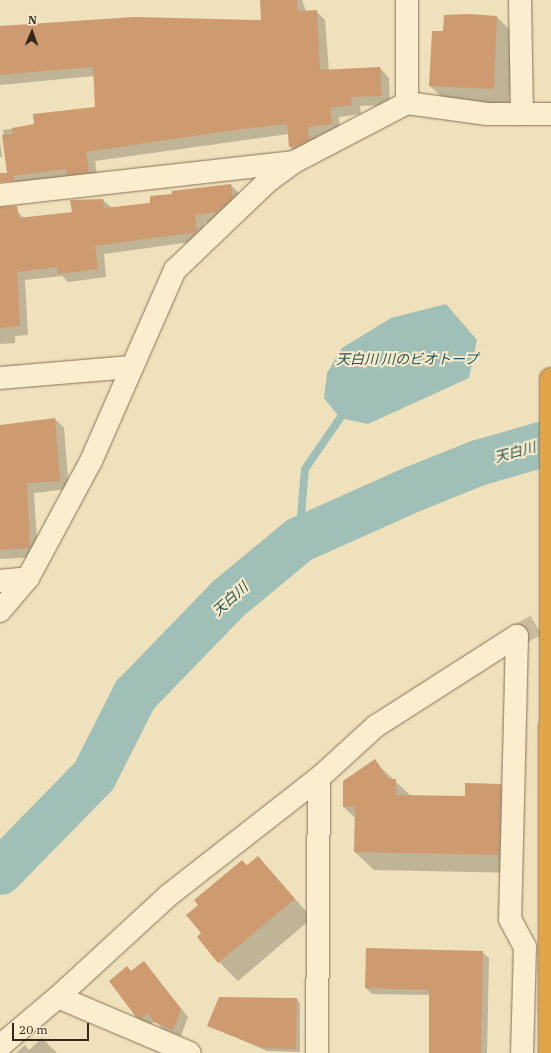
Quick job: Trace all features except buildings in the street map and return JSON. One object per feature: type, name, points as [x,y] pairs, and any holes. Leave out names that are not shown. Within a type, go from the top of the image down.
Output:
[{"type":"highway","points":[[550,1053],[549,608],[551,380]]},
{"type":"street","points":[[407,0],[407,103]]},
{"type":"street","points":[[520,0],[522,114]]},
{"type":"street","points":[[0,611],[28,578],[92,461],[175,270],[268,181],[294,162],[407,103],[487,114],[551,114]]},
{"type":"street","points":[[0,195],[294,162]]},
{"type":"street","points":[[0,378],[132,367]]},
{"type":"street","points":[[0,581],[28,578]]},
{"type":"street","points":[[0,1046],[58,997],[169,895],[319,778],[376,726],[517,636],[510,919],[524,947],[522,1053]]},
{"type":"street","points":[[317,1053],[319,778]]},
{"type":"street","points":[[58,997],[190,1053]]},
{"type":"water","name":"天白川 川のビオトープ","points":[[446,304],[477,340],[469,378],[368,424],[340,418],[324,398],[327,373],[342,348],[391,318]]},
{"type":"waterway","points":[[299,540],[305,469],[340,418]]},
{"type":"waterway","name":"天白川","points":[[0,872],[94,776],[135,695],[229,598],[299,540],[413,489],[478,463],[551,442]]},
{"type":"tunnel","points":[[517,636],[551,616]]}]
